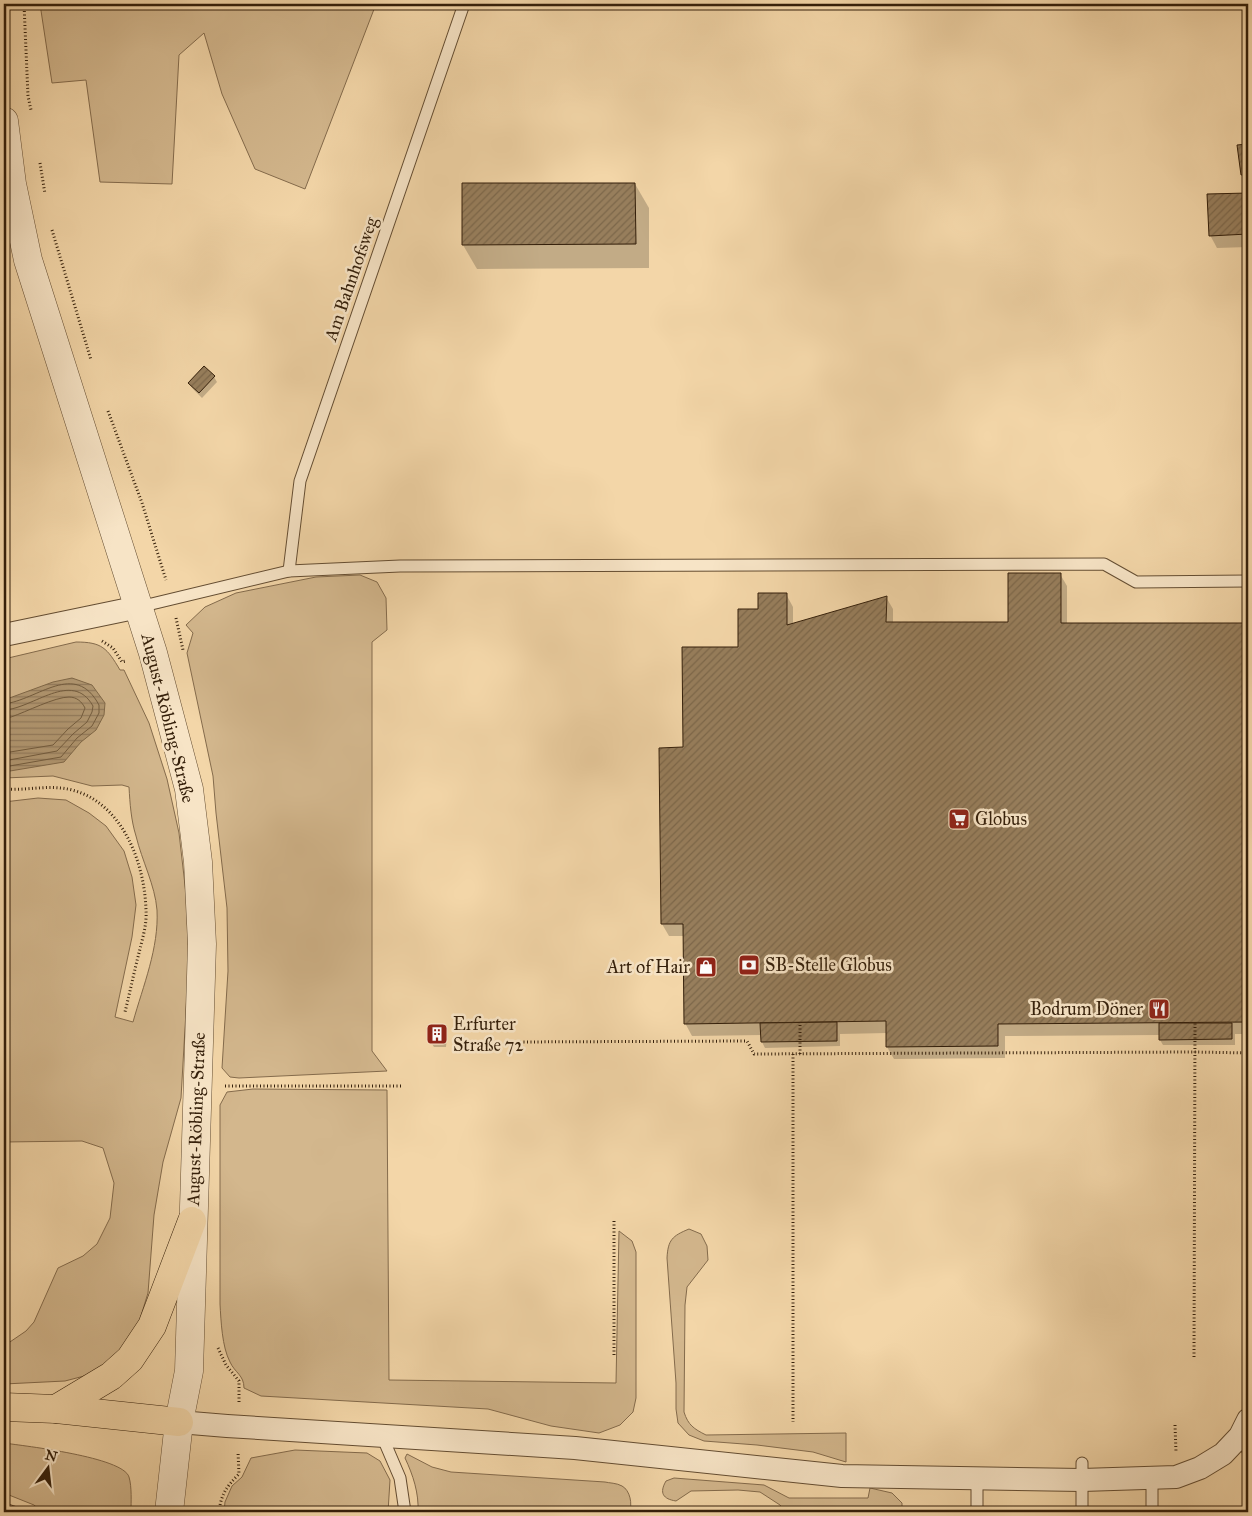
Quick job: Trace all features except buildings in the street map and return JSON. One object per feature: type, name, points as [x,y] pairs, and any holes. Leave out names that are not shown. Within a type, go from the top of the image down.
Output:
[{"type":"highway","points":[[56,1409],[111,1376],[130,1359],[152,1326],[192,1221]]},
{"type":"highway","points":[[4,1407],[56,1409],[179,1422]]},
{"type":"street","name":"August-Röbling-Straße","points":[[4,121],[12,184],[28,260],[153,653],[189,789],[198,862],[202,944],[200,1051],[192,1221],[189,1372],[179,1422],[169,1512]]},
{"type":"street","points":[[4,635],[139,608]]},
{"type":"street","points":[[179,1422],[575,1448],[842,1476],[977,1478],[1082,1472],[1152,1478],[1176,1477],[1200,1468],[1223,1454],[1245,1436]]},
{"type":"lane","name":"Am Bahnhofsweg","points":[[289,571],[300,481],[464,4]]},
{"type":"lane","points":[[139,608],[289,571],[410,566],[1104,564],[1136,582],[1248,581]]},
{"type":"lane","points":[[382,1436],[400,1478],[405,1512]]},
{"type":"lane","points":[[1082,1472],[1082,1512]]},
{"type":"lane","points":[[977,1478],[977,1512]]},
{"type":"lane","points":[[1152,1478],[1152,1512]]},
{"type":"lane","points":[[4,1508],[13,1512]]},
{"type":"path","points":[[100,639],[113,648],[122,662],[183,646]]},
{"type":"path","points":[[4,789],[18,790],[55,786],[74,790],[89,796],[106,807],[126,832],[143,877],[146,913],[142,941],[125,1012]]},
{"type":"path","points":[[800,1022],[800,1054]]},
{"type":"path","points":[[1194,1357],[1195,1023]]},
{"type":"path","points":[[513,1042],[747,1041],[754,1054],[1248,1053]]},
{"type":"path","points":[[793,1054],[793,1422]]},
{"type":"path","points":[[217,1086],[402,1086]]},
{"type":"path","points":[[614,1221],[614,1355]]},
{"type":"shaded area","points":[[40,4],[376,4],[305,189],[255,169],[222,94],[204,33],[179,55],[172,184],[100,182],[86,80],[52,83]]},
{"type":"shaded area","points":[[360,575],[377,582],[386,598],[387,630],[372,642],[372,1051],[387,1071],[230,1077],[222,1068],[228,971],[227,908],[213,776],[187,653],[193,633],[186,625],[205,607],[236,593],[316,577]]},
{"type":"shaded area","points":[[76,642],[98,645],[107,651],[120,670],[124,670],[149,723],[167,779],[179,833],[186,894],[189,959],[181,1098],[163,1162],[154,1215],[148,1293],[139,1322],[126,1345],[108,1363],[88,1375],[65,1381],[4,1384],[4,1346],[26,1331],[34,1322],[58,1268],[83,1256],[97,1244],[110,1218],[114,1183],[103,1148],[82,1141],[4,1142],[4,802],[38,798],[66,800],[89,813],[106,826],[124,851],[132,877],[136,905],[132,937],[115,1017],[133,1022],[150,967],[156,938],[156,901],[134,830],[129,787],[122,785],[92,786],[53,776],[4,778],[4,659]]},
{"type":"shaded area","points":[[253,1089],[387,1090],[389,1380],[616,1383],[619,1231],[632,1241],[636,1252],[636,1398],[633,1412],[620,1425],[599,1433],[551,1426],[488,1409],[261,1396],[244,1388],[243,1380],[227,1356],[221,1326],[220,1105],[227,1092]]},
{"type":"shaded area","points":[[689,1229],[701,1234],[707,1246],[708,1260],[687,1287],[685,1305],[684,1412],[690,1423],[695,1429],[706,1435],[846,1433],[846,1462],[813,1452],[704,1441],[689,1435],[678,1423],[667,1258],[668,1247],[672,1239]]},
{"type":"shaded area","points":[[4,1443],[92,1458],[123,1470],[130,1481],[131,1512],[42,1512],[34,1505],[4,1493]]},
{"type":"shaded area","points":[[295,1450],[367,1453],[380,1461],[390,1480],[388,1512],[224,1512],[225,1502],[232,1486],[242,1477],[251,1458]]},
{"type":"shaded area","points":[[407,1454],[432,1467],[451,1472],[618,1484],[625,1488],[629,1494],[630,1509],[629,1512],[418,1512],[415,1484],[405,1458]]},
{"type":"shaded area","points":[[674,1478],[764,1485],[789,1498],[868,1498],[870,1488],[892,1493],[902,1503],[902,1512],[786,1512],[780,1505],[760,1492],[738,1490],[691,1491],[676,1501],[665,1497],[663,1492],[666,1481]]},
{"type":"water","points":[[72,678],[92,685],[105,703],[104,715],[96,730],[81,742],[64,762],[4,772],[4,700],[53,682]]},
{"type":"place","name":"Globus","points":[[959,819]]},
{"type":"place","name":"SB-Stelle Globus","points":[[749,965]]},
{"type":"place","name":"Art of Hair","points":[[706,967]]},
{"type":"place","name":"Bodrum Döner","points":[[1159,1009]]},
{"type":"place","name":"Erfurter Straße 72","points":[[437,1034]]}]
